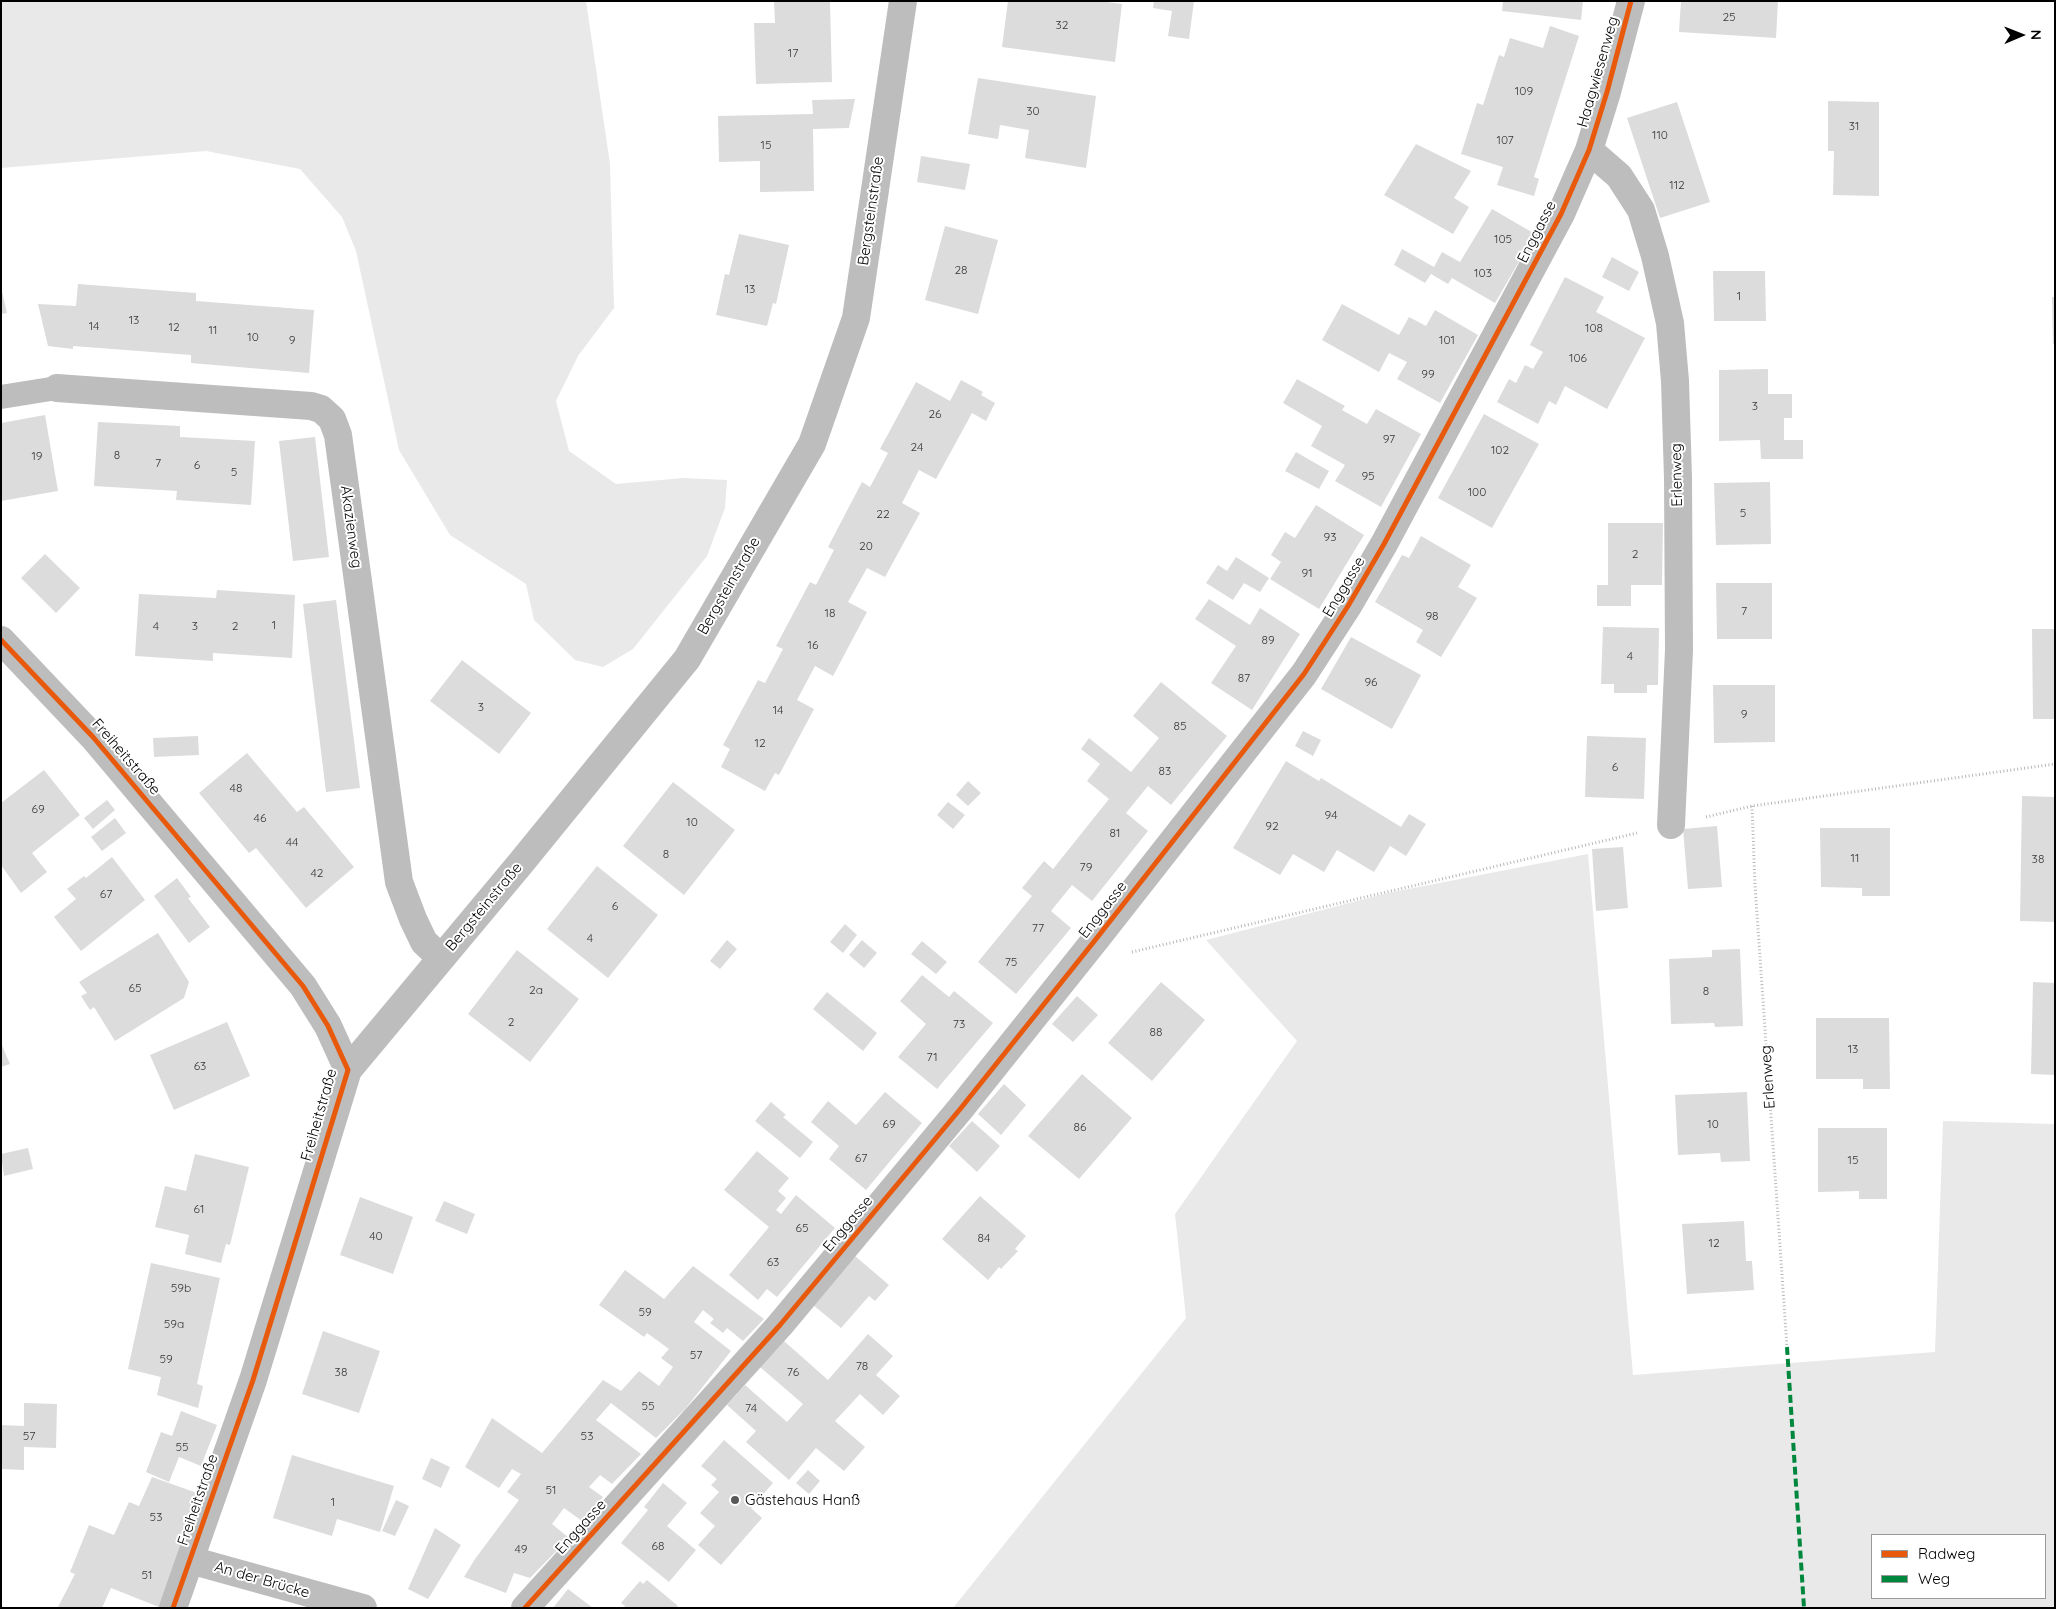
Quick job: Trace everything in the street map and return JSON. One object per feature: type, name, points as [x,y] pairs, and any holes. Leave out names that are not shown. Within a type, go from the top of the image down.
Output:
[{"type":"street","name":"Bergsteinstraße","points":[[348,1070],[687,659],[812,444],[856,318],[903,1]]},
{"type":"street","name":"Haagwiesenweg","points":[[1589,150],[1607,92],[1631,1]]},
{"type":"street","name":"Erlenweg","points":[[1589,150],[1619,176],[1641,210],[1655,256],[1670,323],[1675,381],[1678,468],[1679,640],[1671,825]]},
{"type":"street","name":"Enggasse","points":[[525,1608],[780,1325],[948,1123],[1090,947],[1304,674],[1348,606],[1384,544],[1561,214],[1589,150]]},
{"type":"street","name":"Akazienweg","points":[[57,388],[311,406],[321,410],[332,419],[338,435],[399,882],[424,942],[441,958]]},
{"type":"street","name":"Freiheitstraße","points":[[1,640],[93,737],[303,986],[328,1026],[348,1070],[253,1380],[173,1608]]},
{"type":"street","name":"An der Brücke","points":[[190,1560],[362,1608]]},
{"type":"lane","name":"Akazienweg","points":[[1,397],[57,388]]},
{"type":"path","points":[[1132,952],[1752,806],[2055,764]]},
{"type":"shaded area","points":[[1,1],[586,1],[610,164],[614,308],[578,356],[556,401],[569,451],[616,484],[683,478],[727,480],[725,508],[707,556],[633,649],[603,667],[575,660],[534,620],[526,584],[450,535],[399,450],[356,251],[342,217],[300,169],[206,151],[1,168]]},
{"type":"shaded area","points":[[1588,854],[1633,1375],[1935,1352],[1943,1121],[2055,1124],[2055,1608],[953,1608],[1186,1318],[1175,1214],[1297,1041],[1206,940],[1388,893]]},
{"type":"building","points":[[774,1],[830,1],[832,82],[756,84],[754,23],[775,23]]},
{"type":"building","points":[[1008,1],[1099,1],[1122,4],[1115,62],[1002,47]]},
{"type":"building","points":[[1154,1],[1194,1],[1189,39],[1168,36],[1172,11],[1153,8]]},
{"type":"building","points":[[1503,1],[1583,1],[1581,20],[1502,11]]},
{"type":"building","points":[[1681,1],[1778,1],[1776,38],[1679,32]]},
{"type":"building","points":[[1550,26],[1579,36],[1534,177],[1539,179],[1534,196],[1497,185],[1503,167],[1461,154],[1477,103],[1483,105],[1499,55],[1504,57],[1510,38],[1543,48]]},
{"type":"building","points":[[978,78],[1096,96],[1086,168],[1025,158],[1029,130],[1000,125],[998,139],[968,134]]},
{"type":"building","points":[[855,99],[849,128],[813,129],[814,191],[760,192],[760,161],[719,162],[718,116],[813,114],[812,100]]},
{"type":"building","points":[[1828,101],[1879,102],[1879,196],[1833,195],[1834,151],[1828,151]]},
{"type":"building","points":[[1677,102],[1710,202],[1660,218],[1627,118]]},
{"type":"building","points":[[1416,144],[1471,171],[1454,198],[1469,207],[1453,234],[1384,195]]},
{"type":"building","points":[[921,156],[970,164],[965,190],[917,182]]},
{"type":"building","points":[[1492,209],[1535,234],[1495,303],[1452,278],[1448,284],[1431,274],[1425,283],[1394,265],[1402,249],[1434,267],[1442,252],[1460,262]]},
{"type":"building","points":[[945,226],[998,240],[978,314],[925,300]]},
{"type":"building","points":[[739,234],[789,245],[776,304],[773,303],[767,326],[716,315],[725,274],[729,275]]},
{"type":"building","points":[[1612,257],[1639,272],[1629,291],[1602,277]]},
{"type":"building","points":[[1713,271],[1765,271],[1766,321],[1714,321]]},
{"type":"building","points":[[1565,277],[1604,297],[1596,312],[1645,338],[1607,409],[1565,386],[1556,405],[1549,401],[1538,424],[1497,402],[1509,379],[1516,383],[1525,365],[1533,369],[1543,352],[1530,345]]},
{"type":"building","points":[[78,284],[196,293],[196,301],[314,310],[309,373],[191,363],[191,355],[73,346],[73,349],[48,346],[38,304],[76,306]]},
{"type":"building","points":[[1,287],[7,313],[1,314]]},
{"type":"building","points":[[2052,297],[2055,297],[2055,344],[2053,344]]},
{"type":"building","points":[[1342,304],[1399,335],[1409,317],[1426,326],[1435,310],[1478,335],[1440,403],[1397,379],[1407,362],[1389,353],[1379,372],[1322,340]]},
{"type":"building","points":[[1768,369],[1768,394],[1792,394],[1792,418],[1784,418],[1784,440],[1803,440],[1803,459],[1761,459],[1760,440],[1719,441],[1719,370]]},
{"type":"building","points":[[1297,379],[1345,406],[1342,410],[1367,424],[1376,409],[1421,434],[1381,507],[1335,481],[1345,465],[1311,446],[1322,426],[1283,403]]},
{"type":"building","points":[[961,380],[983,392],[981,395],[995,403],[986,421],[972,413],[936,479],[919,470],[902,503],[920,513],[885,577],[867,568],[848,602],[867,612],[833,676],[815,666],[797,700],[814,709],[779,775],[775,773],[765,791],[721,767],[730,749],[723,745],[758,680],[765,683],[783,649],[776,646],[810,582],[816,585],[834,550],[828,547],[862,482],[870,487],[888,453],[880,449],[916,382],[950,401]]},
{"type":"building","points":[[1484,414],[1539,444],[1492,528],[1438,498]]},
{"type":"building","points":[[45,415],[58,491],[1,501],[1,423]]},
{"type":"building","points":[[98,422],[180,426],[180,437],[255,441],[251,505],[176,500],[177,491],[94,486]]},
{"type":"building","points":[[315,437],[329,557],[293,561],[279,441]]},
{"type":"building","points":[[1296,452],[1329,471],[1319,489],[1285,471]]},
{"type":"building","points":[[1770,482],[1771,544],[1716,545],[1714,483]]},
{"type":"building","points":[[1316,505],[1364,535],[1319,609],[1270,579],[1281,562],[1271,555],[1285,532],[1295,538]]},
{"type":"building","points":[[1608,523],[1663,523],[1662,585],[1631,585],[1631,606],[1597,606],[1597,585],[1608,585]]},
{"type":"building","points":[[1421,536],[1471,565],[1458,587],[1477,598],[1441,657],[1416,642],[1423,630],[1375,602],[1402,555],[1409,558]]},
{"type":"building","points":[[45,554],[80,588],[56,613],[21,578]]},
{"type":"building","points":[[1236,557],[1269,578],[1260,592],[1244,583],[1233,600],[1206,583],[1218,565],[1227,571]]},
{"type":"building","points":[[1716,583],[1772,583],[1772,639],[1717,639]]},
{"type":"building","points":[[217,590],[295,595],[292,658],[213,653],[213,661],[135,656],[139,594],[216,598]]},
{"type":"building","points":[[1209,599],[1250,625],[1260,608],[1300,634],[1252,710],[1211,683],[1236,646],[1195,619]]},
{"type":"building","points":[[336,600],[360,788],[326,792],[303,604]]},
{"type":"building","points":[[1603,627],[1659,628],[1658,685],[1647,685],[1647,693],[1614,693],[1614,684],[1601,684]]},
{"type":"building","points":[[2032,629],[2055,629],[2055,719],[2033,719]]},
{"type":"building","points":[[1351,637],[1421,675],[1392,729],[1321,689]]},
{"type":"building","points":[[462,660],[531,713],[499,754],[430,701]]},
{"type":"building","points":[[1161,682],[1227,736],[1171,805],[1148,786],[1126,813],[1148,831],[1092,901],[1072,885],[1051,911],[1071,928],[1016,994],[978,962],[1032,896],[1022,888],[1044,861],[1053,869],[1109,799],[1087,781],[1100,764],[1081,749],[1089,738],[1131,772],[1159,738],[1133,716]]},
{"type":"building","points":[[1713,685],[1775,685],[1775,742],[1714,743]]},
{"type":"building","points":[[1303,731],[1321,740],[1313,756],[1295,746]]},
{"type":"building","points":[[198,736],[199,755],[154,757],[153,738]]},
{"type":"building","points":[[1587,736],[1646,738],[1644,799],[1585,797]]},
{"type":"building","points":[[247,753],[297,812],[304,807],[354,867],[306,908],[256,848],[249,853],[199,793]]},
{"type":"building","points":[[1286,761],[1319,781],[1321,778],[1401,827],[1409,814],[1426,824],[1406,856],[1390,846],[1374,872],[1337,850],[1324,872],[1293,854],[1280,875],[1233,848]]},
{"type":"building","points":[[44,770],[80,815],[32,853],[47,872],[21,893],[1,865],[1,803]]},
{"type":"building","points":[[968,781],[981,793],[968,806],[956,795]]},
{"type":"building","points":[[673,782],[735,830],[684,895],[623,846]]},
{"type":"building","points":[[2022,796],[2055,797],[2055,922],[2020,921]]},
{"type":"building","points":[[107,800],[115,810],[93,829],[84,818]]},
{"type":"building","points":[[948,802],[965,815],[953,829],[937,815]]},
{"type":"building","points":[[115,818],[126,833],[102,851],[91,837]]},
{"type":"building","points":[[1717,826],[1722,887],[1688,889],[1683,829]]},
{"type":"building","points":[[1820,828],[1890,828],[1890,896],[1862,896],[1862,888],[1821,887]]},
{"type":"building","points":[[1623,847],[1628,908],[1596,911],[1592,849]]},
{"type":"building","points":[[112,857],[145,900],[81,951],[54,917],[76,899],[67,889],[84,876],[86,878]]},
{"type":"building","points":[[597,866],[658,915],[608,978],[547,929]]},
{"type":"building","points":[[177,878],[191,897],[188,898],[210,927],[189,943],[154,896]]},
{"type":"building","points":[[845,924],[857,935],[843,953],[830,942]]},
{"type":"building","points":[[158,933],[189,982],[184,998],[115,1041],[94,1007],[90,1010],[81,996],[87,993],[79,982]]},
{"type":"building","points":[[727,940],[737,949],[720,969],[710,961]]},
{"type":"building","points":[[862,940],[877,953],[864,968],[849,955]]},
{"type":"building","points":[[922,941],[947,962],[936,974],[911,954]]},
{"type":"building","points":[[1740,949],[1743,1026],[1715,1027],[1714,1023],[1671,1024],[1669,959],[1712,957],[1712,950]]},
{"type":"building","points":[[517,950],[579,999],[530,1062],[468,1014]]},
{"type":"building","points":[[922,975],[949,997],[954,991],[993,1023],[937,1089],[898,1057],[926,1024],[900,1001]]},
{"type":"building","points":[[1161,982],[1205,1020],[1152,1081],[1108,1043]]},
{"type":"building","points":[[2033,982],[2055,983],[2055,1075],[2031,1074]]},
{"type":"building","points":[[827,992],[877,1033],[863,1051],[813,1009]]},
{"type":"building","points":[[1077,996],[1098,1015],[1073,1042],[1052,1024]]},
{"type":"building","points":[[1816,1018],[1889,1018],[1890,1089],[1863,1089],[1863,1079],[1816,1079]]},
{"type":"building","points":[[227,1022],[250,1076],[174,1110],[150,1055]]},
{"type":"building","points":[[1,1043],[10,1064],[1,1067]]},
{"type":"building","points":[[1082,1074],[1132,1118],[1079,1179],[1028,1136]]},
{"type":"building","points":[[1004,1084],[1026,1105],[1001,1135],[978,1114]]},
{"type":"building","points":[[885,1092],[922,1123],[866,1190],[829,1159],[839,1146],[811,1122],[828,1101],[856,1125]]},
{"type":"building","points":[[1747,1092],[1750,1161],[1721,1162],[1720,1153],[1678,1155],[1675,1095]]},
{"type":"building","points":[[771,1102],[786,1115],[783,1117],[813,1142],[800,1158],[755,1121]]},
{"type":"building","points":[[972,1121],[1000,1146],[977,1172],[949,1146]]},
{"type":"building","points":[[1818,1128],[1887,1128],[1887,1199],[1859,1199],[1859,1191],[1818,1192]]},
{"type":"building","points":[[28,1148],[33,1169],[4,1176],[1,1154]]},
{"type":"building","points":[[757,1151],[789,1178],[778,1191],[786,1198],[776,1210],[781,1214],[796,1195],[835,1228],[777,1297],[767,1289],[758,1300],[729,1275],[769,1227],[724,1190]]},
{"type":"building","points":[[195,1154],[249,1167],[230,1245],[226,1244],[221,1263],[185,1254],[189,1235],[155,1227],[165,1186],[186,1191]]},
{"type":"building","points":[[980,1196],[1026,1236],[1015,1249],[1018,1251],[1001,1269],[999,1267],[988,1280],[942,1239]]},
{"type":"building","points":[[360,1197],[413,1217],[393,1274],[340,1255]]},
{"type":"building","points":[[444,1201],[475,1214],[467,1234],[435,1221]]},
{"type":"building","points":[[1744,1221],[1746,1261],[1752,1261],[1754,1290],[1687,1294],[1682,1224]]},
{"type":"building","points":[[855,1256],[889,1285],[875,1301],[869,1296],[841,1328],[813,1305]]},
{"type":"building","points":[[151,1263],[220,1278],[197,1384],[203,1386],[198,1408],[157,1395],[161,1377],[128,1369]]},
{"type":"building","points":[[693,1266],[764,1319],[743,1341],[727,1328],[723,1333],[710,1323],[714,1319],[703,1310],[694,1322],[731,1351],[686,1408],[656,1438],[611,1403],[596,1420],[641,1454],[612,1484],[600,1475],[589,1487],[603,1497],[582,1521],[564,1508],[552,1524],[569,1538],[530,1578],[514,1573],[506,1593],[464,1577],[475,1559],[519,1500],[507,1492],[521,1474],[512,1469],[499,1488],[465,1467],[492,1418],[542,1453],[603,1380],[621,1391],[639,1371],[659,1386],[673,1367],[661,1358],[669,1349],[647,1333],[644,1337],[599,1305],[625,1270],[664,1299]]},
{"type":"building","points":[[323,1331],[380,1351],[359,1413],[302,1394]]},
{"type":"building","points":[[868,1334],[893,1356],[876,1375],[900,1396],[883,1415],[860,1394],[835,1421],[865,1447],[844,1471],[816,1448],[789,1480],[746,1442],[756,1431],[727,1405],[745,1385],[787,1422],[803,1404],[760,1367],[784,1341],[828,1380]]},
{"type":"building","points":[[24,1403],[57,1404],[56,1448],[24,1447],[24,1470],[1,1469],[1,1425],[24,1426]]},
{"type":"building","points":[[181,1411],[217,1425],[201,1466],[179,1457],[169,1482],[146,1472],[161,1432],[172,1436]]},
{"type":"building","name":"Gästehaus Hanß","points":[[724,1440],[773,1483],[751,1508],[762,1518],[721,1565],[698,1545],[715,1526],[700,1513],[719,1492],[711,1485],[717,1479],[701,1466]]},
{"type":"building","points":[[292,1455],[394,1486],[380,1532],[337,1519],[332,1536],[273,1518]]},
{"type":"building","points":[[431,1458],[450,1467],[441,1488],[422,1479]]},
{"type":"building","points":[[808,1470],[820,1481],[809,1494],[796,1483]]},
{"type":"building","points":[[152,1477],[197,1493],[177,1560],[159,1607],[111,1588],[102,1608],[58,1607],[75,1574],[70,1572],[89,1525],[114,1535],[129,1502],[139,1506]]},
{"type":"building","points":[[663,1483],[687,1503],[667,1526],[696,1550],[669,1582],[621,1543],[648,1510],[644,1507]]},
{"type":"building","points":[[396,1500],[409,1506],[395,1536],[382,1531]]},
{"type":"building","points":[[435,1528],[461,1545],[428,1599],[408,1589]]},
{"type":"building","points":[[647,1580],[678,1606],[676,1608],[624,1608],[625,1606],[621,1603],[640,1581],[643,1584]]},
{"type":"building","points":[[568,1589],[593,1608],[553,1608]]},
{"type":"marked path","points":[[1787,1347],[1804,1608]]},
{"type":"cycle path","points":[[525,1608],[780,1325],[961,1108],[1304,674],[1348,606],[1384,544],[1561,214],[1589,150],[1607,92],[1631,1]]},
{"type":"cycle path","points":[[1,640],[93,737],[303,986],[328,1026],[348,1070],[253,1380],[173,1608]]},
{"type":"place","name":"Gästehaus Hanß","points":[[735,1500]]}]
